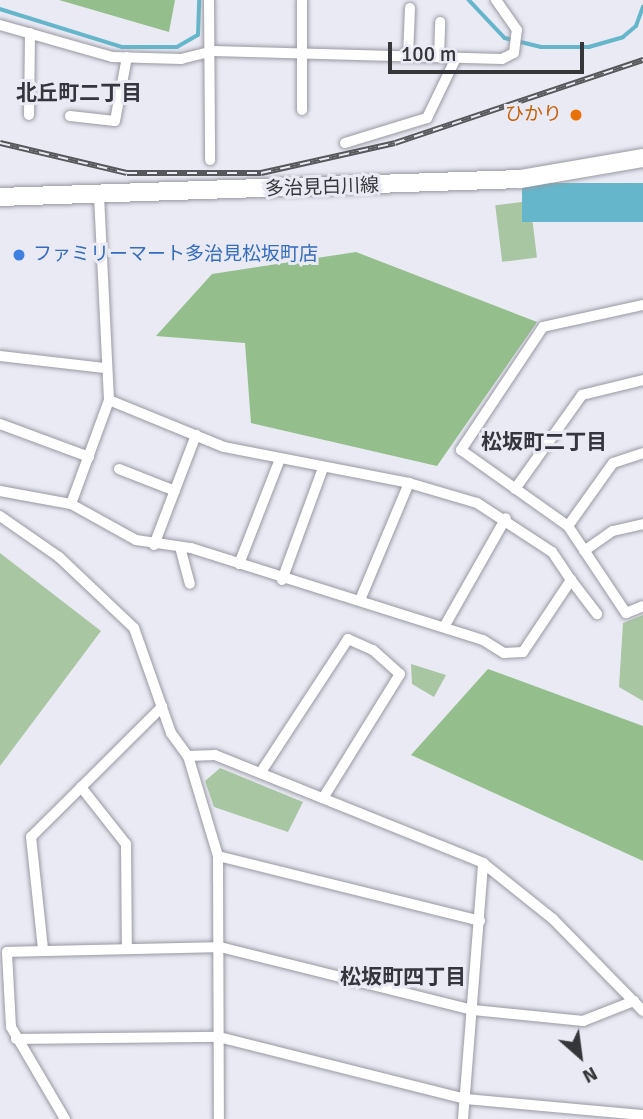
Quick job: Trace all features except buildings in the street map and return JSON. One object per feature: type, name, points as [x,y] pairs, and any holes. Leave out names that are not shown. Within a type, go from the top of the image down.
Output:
[{"type":"main road","name":"多治見白川線","points":[[0,197],[99,198],[520,179],[643,158]]},
{"type":"street","points":[[209,0],[214,51],[210,160]]},
{"type":"street","points":[[302,0],[302,110]]},
{"type":"street","points":[[0,25],[127,57],[181,59],[214,51],[456,58],[513,53],[517,30],[496,0]]},
{"type":"street","points":[[408,56],[410,8]]},
{"type":"street","points":[[439,57],[440,22]]},
{"type":"street","points":[[29,115],[30,33]]},
{"type":"street","points":[[70,116],[116,121],[127,57]]},
{"type":"street","points":[[345,143],[427,118],[456,58]]},
{"type":"street","points":[[71,504],[109,400],[104,368],[99,198]]},
{"type":"street","points":[[643,305],[543,327],[461,450],[568,526],[626,613],[643,606]]},
{"type":"street","points":[[0,356],[104,368]]},
{"type":"street","points":[[515,489],[582,395],[643,380]]},
{"type":"street","points":[[109,400],[196,435],[280,459],[409,483],[506,518],[552,552],[597,614]]},
{"type":"street","points":[[0,424],[89,457]]},
{"type":"street","points":[[154,545],[196,435]]},
{"type":"street","points":[[568,526],[613,463],[643,453]]},
{"type":"street","points":[[239,564],[280,459]]},
{"type":"street","points":[[282,580],[323,468]]},
{"type":"street","points":[[119,469],[175,491]]},
{"type":"street","points":[[360,600],[409,483]]},
{"type":"street","points":[[0,491],[71,504],[154,545],[180,547],[282,580],[360,600],[444,627],[504,653],[523,652],[571,580]]},
{"type":"street","points":[[0,516],[59,557],[134,628],[162,707],[188,756],[218,856],[219,1119]]},
{"type":"street","points":[[444,627],[506,518]]},
{"type":"street","points":[[584,551],[613,531],[643,524]]},
{"type":"street","points":[[180,547],[190,584]]},
{"type":"street","points":[[261,772],[348,639],[373,650],[400,674],[323,797]]},
{"type":"street","points":[[43,949],[31,837],[162,707]]},
{"type":"street","points":[[188,756],[215,755],[483,863],[553,919],[643,1010]]},
{"type":"street","points":[[81,787],[126,844],[127,949]]},
{"type":"street","points":[[218,856],[480,921]]},
{"type":"street","points":[[463,1119],[483,863]]},
{"type":"street","points":[[65,1119],[16,1039],[7,952],[43,949],[220,947],[472,1010],[583,1021],[634,1001]]},
{"type":"street","points":[[16,1039],[219,1037],[466,1099],[642,1116]]},
{"type":"green space","points":[[59,0],[175,0],[169,32]]},
{"type":"green space","points":[[530,201],[537,258],[502,262],[495,205]]},
{"type":"green space","points":[[356,252],[537,322],[437,466],[251,423],[245,343],[156,336],[212,274]]},
{"type":"green space","points":[[0,553],[101,631],[0,766]]},
{"type":"green space","points":[[643,615],[643,701],[619,687],[623,623]]},
{"type":"green space","points":[[411,664],[446,675],[434,697],[412,684]]},
{"type":"green space","points":[[488,669],[643,726],[643,861],[411,755]]},
{"type":"green space","points":[[220,768],[303,802],[288,832],[214,807],[205,781]]},
{"type":"water","points":[[522,183],[643,183],[643,222],[522,222]]},
{"type":"waterway","points":[[0,9],[122,47],[177,47],[198,35],[199,0]]},
{"type":"waterway","points":[[469,0],[505,38],[541,47],[589,47],[623,37],[636,26],[643,7]]},
{"type":"railway","points":[[0,143],[127,173],[261,173],[395,143],[643,60]]},
{"type":"place","name":"ひかり","points":[[576,115]]},
{"type":"place","name":"ファミリーマート多治見松坂町店","points":[[19,255]]},
{"type":"district","name":"北丘町二丁目","points":[[79,93]]},
{"type":"district","name":"松坂町二丁目","points":[[544,442]]},
{"type":"district","name":"松坂町四丁目","points":[[403,977]]}]
